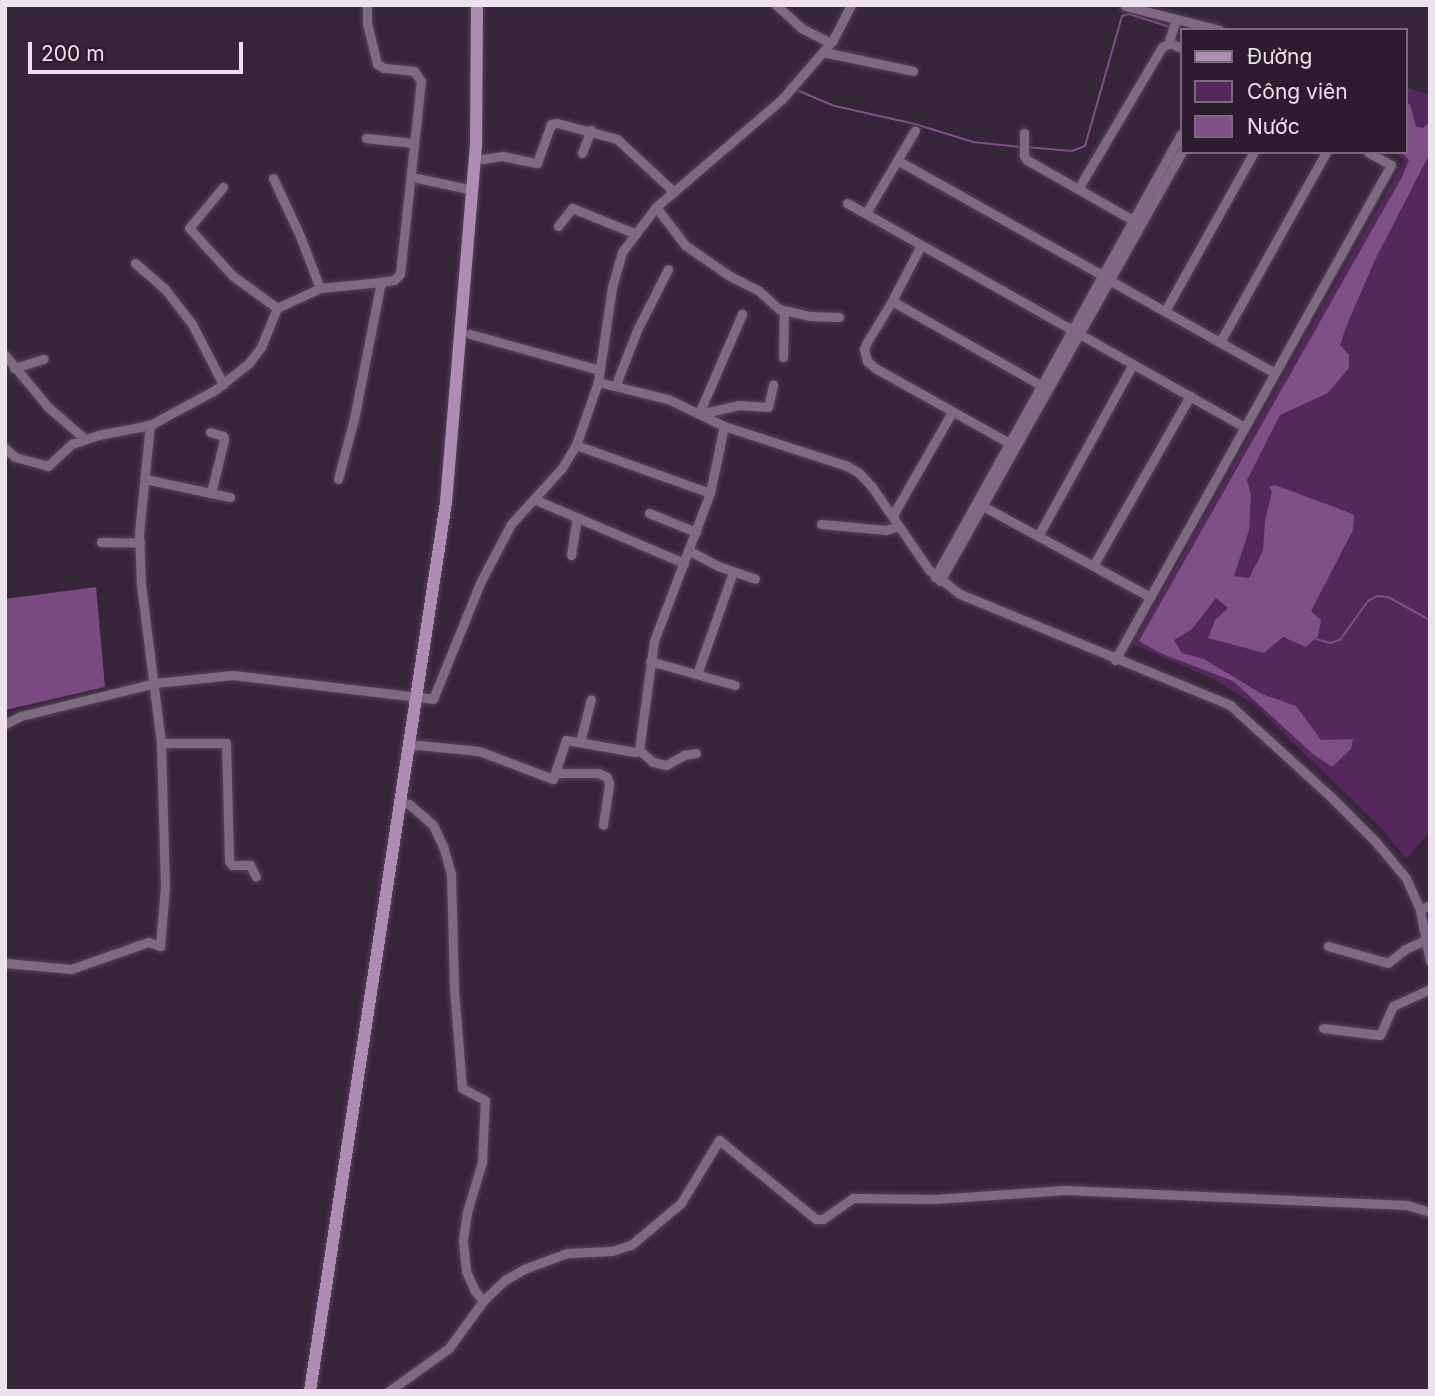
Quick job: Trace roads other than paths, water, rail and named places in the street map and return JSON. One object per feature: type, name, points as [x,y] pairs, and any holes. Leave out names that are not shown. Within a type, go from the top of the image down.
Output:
[{"type":"main road","points":[[421,698],[451,460],[473,190],[477,107],[477,5]]},
{"type":"main road","points":[[318,1391],[413,746],[454,503],[483,159],[485,5]]},
{"type":"main road","points":[[310,1391],[405,803]]},
{"type":"street","points":[[5,448],[15,457],[43,466],[52,463],[67,446],[85,439],[150,425],[223,384],[255,356],[276,308],[320,288],[394,280],[400,274],[412,177],[420,76],[410,69],[384,68],[377,65],[367,23],[367,5]]},
{"type":"street","points":[[776,5],[803,29],[830,43]]},
{"type":"street","points":[[5,724],[10,719],[33,712],[155,683],[233,675],[433,699],[481,581],[506,535],[562,468],[576,445],[598,382],[616,267],[634,233],[673,191],[782,99],[844,24],[850,5]]},
{"type":"street","points":[[1125,6],[1175,22],[1209,28]]},
{"type":"street","points":[[1078,189],[1156,56],[1169,40],[1175,22]]},
{"type":"street","points":[[1169,40],[1180,47]]},
{"type":"street","points":[[823,52],[913,71]]},
{"type":"street","points":[[483,159],[503,156],[534,164],[538,160],[551,124],[591,130],[621,142],[673,191]]},
{"type":"street","points":[[582,153],[591,130]]},
{"type":"street","points":[[866,214],[915,130]]},
{"type":"street","points":[[1137,223],[1180,136]]},
{"type":"street","points":[[366,138],[414,143]]},
{"type":"street","points":[[1024,142],[1027,160],[1137,223]]},
{"type":"street","points":[[937,579],[1106,277],[1181,154]]},
{"type":"street","points":[[1166,311],[1253,154]]},
{"type":"street","points":[[1220,342],[1325,154]]},
{"type":"street","points":[[1115,660],[1391,165],[1372,154]]},
{"type":"street","points":[[897,160],[1275,373]]},
{"type":"street","points":[[273,177],[320,288]]},
{"type":"street","points":[[412,177],[473,190]]},
{"type":"street","points":[[223,187],[189,228],[233,276],[276,308]]},
{"type":"street","points":[[847,203],[1245,427]]},
{"type":"street","points":[[656,207],[685,245],[784,311],[810,316],[839,317]]},
{"type":"street","points":[[558,226],[572,208],[634,233]]},
{"type":"street","points":[[921,245],[867,342],[864,349],[867,361],[1009,443]]},
{"type":"street","points":[[135,264],[165,289],[192,324],[223,384]]},
{"type":"street","points":[[616,384],[638,328],[668,269]]},
{"type":"street","points":[[338,479],[354,419],[381,282]]},
{"type":"street","points":[[892,301],[1044,387]]},
{"type":"street","points":[[783,357],[784,311]]},
{"type":"street","points":[[702,412],[742,314]]},
{"type":"street","points":[[470,334],[600,370]]},
{"type":"street","points":[[5,355],[62,421],[85,439]]},
{"type":"street","points":[[14,368],[44,359]]},
{"type":"street","points":[[1038,536],[1133,364]]},
{"type":"street","points":[[598,382],[616,384],[668,399],[702,412],[724,426],[847,466],[859,473],[893,515],[898,526],[937,579],[1002,613],[1230,705],[1375,841],[1406,878],[1420,910],[1430,961]]},
{"type":"street","points":[[702,412],[738,405],[768,407],[773,385]]},
{"type":"street","points":[[979,504],[1009,443],[1044,387]]},
{"type":"street","points":[[1093,566],[1190,396]]},
{"type":"street","points":[[893,515],[952,412]]},
{"type":"street","points":[[5,963],[71,969],[148,942],[160,946],[165,887],[161,743],[142,593],[139,543],[150,425]]},
{"type":"street","points":[[639,750],[650,660],[658,630],[710,493],[724,426]]},
{"type":"street","points":[[209,432],[223,436],[224,440],[212,493]]},
{"type":"street","points":[[576,445],[710,493]]},
{"type":"street","points":[[145,479],[230,497]]},
{"type":"street","points":[[536,500],[684,563]]},
{"type":"street","points":[[979,504],[1150,597]]},
{"type":"street","points":[[649,513],[696,532]]},
{"type":"street","points":[[571,555],[578,519]]},
{"type":"street","points":[[821,524],[878,530],[898,526]]},
{"type":"street","points":[[101,542],[139,543]]},
{"type":"street","points":[[688,551],[755,579]]},
{"type":"street","points":[[697,674],[733,572]]},
{"type":"street","points":[[650,660],[735,685]]},
{"type":"street","points":[[580,742],[591,699]]},
{"type":"street","points":[[413,746],[479,751],[553,779],[566,740],[639,750],[653,762],[666,765],[684,755],[696,753]]},
{"type":"street","points":[[161,743],[226,743],[229,861],[232,865],[250,865],[256,877]]},
{"type":"street","points":[[556,773],[598,773],[607,777],[609,784],[603,825]]},
{"type":"street","points":[[405,803],[438,833],[453,886],[454,989],[462,1088],[485,1100],[482,1162],[467,1212],[463,1242],[466,1271],[483,1301]]},
{"type":"street","points":[[1420,910],[1430,905]]},
{"type":"street","points":[[1328,946],[1388,963],[1405,949],[1425,940]]},
{"type":"street","points":[[1323,1028],[1380,1035],[1393,1006],[1430,989]]},
{"type":"street","points":[[389,1391],[449,1348],[483,1301],[505,1280],[567,1253],[623,1250],[631,1245],[681,1203],[719,1140],[816,1219],[828,1217],[853,1198],[935,1199],[1068,1190],[1407,1205],[1430,1212]]},
{"type":"water","points":[[1410,104],[1416,127],[1423,128],[1430,121],[1430,153],[1375,260],[1346,327],[1340,345],[1349,355],[1349,368],[1328,393],[1280,415],[1247,480],[1251,496],[1249,530],[1234,576],[1249,578],[1263,551],[1265,521],[1272,491],[1269,487],[1275,485],[1353,514],[1353,530],[1311,611],[1321,620],[1318,636],[1306,647],[1283,637],[1264,653],[1208,638],[1215,620],[1228,608],[1216,598],[1192,629],[1174,640],[1182,653],[1204,659],[1262,694],[1296,706],[1321,740],[1353,739],[1351,749],[1332,767],[1313,754],[1233,681],[1160,653],[1139,641],[1402,177],[1409,160],[1403,154],[1407,154],[1407,105]]},
{"type":"waterway","points":[[1026,147],[1072,151],[1085,146],[1122,16],[1129,14],[1170,27]]},
{"type":"waterway","points":[[799,91],[835,106],[915,124],[973,142],[1021,147]]},
{"type":"waterway","points":[[1316,639],[1330,643],[1340,640],[1368,601],[1377,596],[1388,597],[1430,620]]}]
